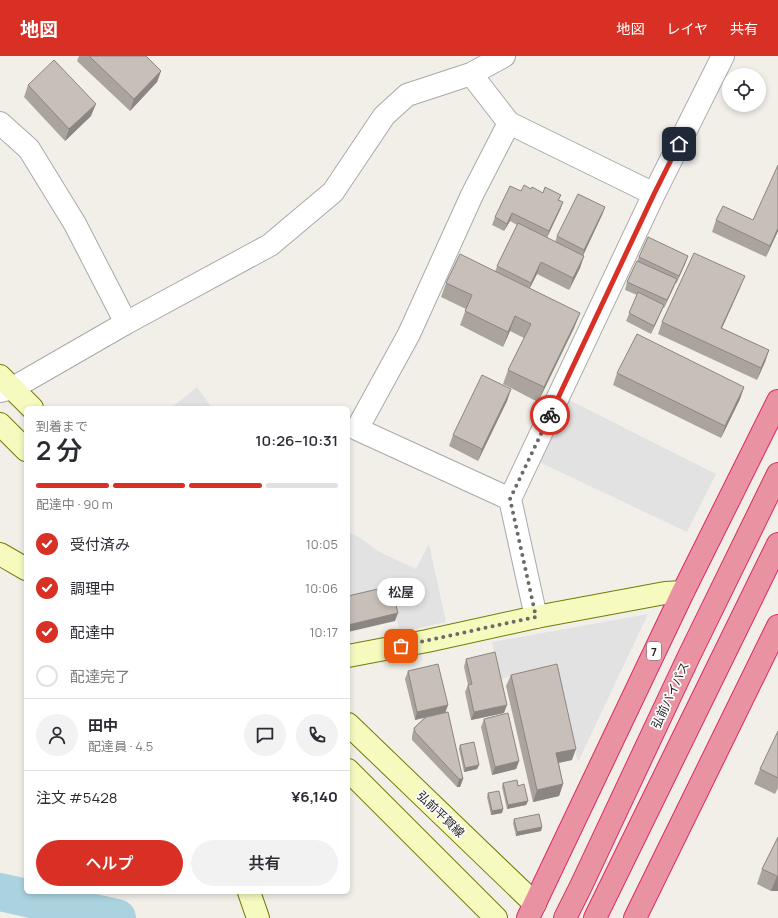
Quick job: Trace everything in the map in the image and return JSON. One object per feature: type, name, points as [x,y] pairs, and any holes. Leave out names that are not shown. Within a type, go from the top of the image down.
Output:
[{"type":"highway","name":"7","points":[[538,913],[683,592],[778,401]]},
{"type":"highway","name":"弘前バイパス","points":[[565,918],[688,656],[778,474]]},
{"type":"highway","points":[[596,918],[778,544]]},
{"type":"highway","points":[[635,918],[778,626]]},
{"type":"main road","points":[[4,385],[30,406]]},
{"type":"main road","points":[[0,424],[24,448]]},
{"type":"main road","points":[[0,554],[24,568]]},
{"type":"main road","points":[[350,656],[427,641],[536,617],[665,593],[683,592]]},
{"type":"main road","name":"弘前平賀線","points":[[350,726],[538,913]]},
{"type":"main road","points":[[350,772],[496,918]]},
{"type":"main road","points":[[250,894],[258,918]]},
{"type":"street","points":[[4,385],[126,323],[270,245],[333,192],[384,116],[407,95],[471,74],[504,56]]},
{"type":"street","points":[[536,617],[510,499],[654,194],[723,56]]},
{"type":"street","points":[[471,74],[509,123],[654,194]]},
{"type":"street","points":[[0,123],[29,149],[76,224],[126,323]]},
{"type":"street","points":[[509,123],[472,195],[409,334],[356,429],[510,499]]},
{"type":"shaded area","points":[[197,387],[211,406],[173,406]]},
{"type":"shaded area","points":[[567,399],[716,474],[687,532],[537,461]]},
{"type":"shaded area","points":[[350,533],[359,537],[378,551],[416,569],[429,544],[446,622],[400,632],[389,591],[350,601]]},
{"type":"shaded area","points":[[648,614],[578,762],[554,664],[501,679],[492,642]]},
{"type":"building","points":[[89,56],[146,56],[161,71],[134,99]]},
{"type":"building","points":[[54,60],[96,104],[69,129],[28,85]]},
{"type":"building","points":[[778,165],[778,228],[770,246],[716,220],[723,206],[753,220]]},
{"type":"building","points":[[524,185],[531,189],[532,187],[543,193],[545,187],[561,195],[558,200],[563,202],[549,231],[512,213],[507,224],[495,217],[510,186],[521,191]]},
{"type":"building","points":[[578,194],[605,207],[584,250],[557,236]]},
{"type":"building","points":[[518,223],[584,256],[573,278],[541,262],[531,283],[497,266]]},
{"type":"building","points":[[648,237],[688,256],[679,276],[639,257]]},
{"type":"building","points":[[694,253],[745,276],[721,328],[769,350],[761,368],[662,322]]},
{"type":"building","points":[[460,254],[580,313],[544,387],[508,370],[531,324],[515,316],[508,332],[465,311],[472,295],[446,283]]},
{"type":"building","points":[[637,261],[677,279],[667,300],[627,282]]},
{"type":"building","points":[[638,292],[664,305],[654,326],[629,313]]},
{"type":"building","points":[[637,334],[744,387],[725,426],[617,373]]},
{"type":"building","points":[[482,375],[511,389],[482,449],[453,435]]},
{"type":"building","points":[[391,586],[398,613],[350,625],[350,596]]},
{"type":"building","points":[[495,652],[507,705],[474,712],[468,685],[472,684],[466,659]]},
{"type":"building","points":[[438,664],[448,705],[417,712],[408,671]]},
{"type":"building","points":[[557,664],[576,749],[556,753],[563,784],[537,790],[511,675]]},
{"type":"building","points":[[448,712],[463,779],[459,779],[415,732],[414,728],[426,717]]},
{"type":"building","points":[[508,713],[519,761],[495,767],[484,719]]},
{"type":"building","points":[[778,731],[778,778],[760,769]]},
{"type":"building","points":[[474,742],[479,765],[465,768],[460,745]]},
{"type":"building","points":[[517,780],[518,786],[524,784],[528,801],[508,805],[503,783]]},
{"type":"building","points":[[499,791],[503,809],[492,811],[488,793]]},
{"type":"building","points":[[539,814],[542,827],[517,832],[514,819]]},
{"type":"building","points":[[778,837],[778,876],[777,876],[762,869]]},
{"type":"waterway","points":[[0,892],[117,918]]},
{"type":"way so far","points":[[401,646],[536,617],[510,499],[550,415]]},
{"type":"place","name":"松屋","points":[[401,646]]},
{"type":"route","points":[[550,415],[679,144]]}]
